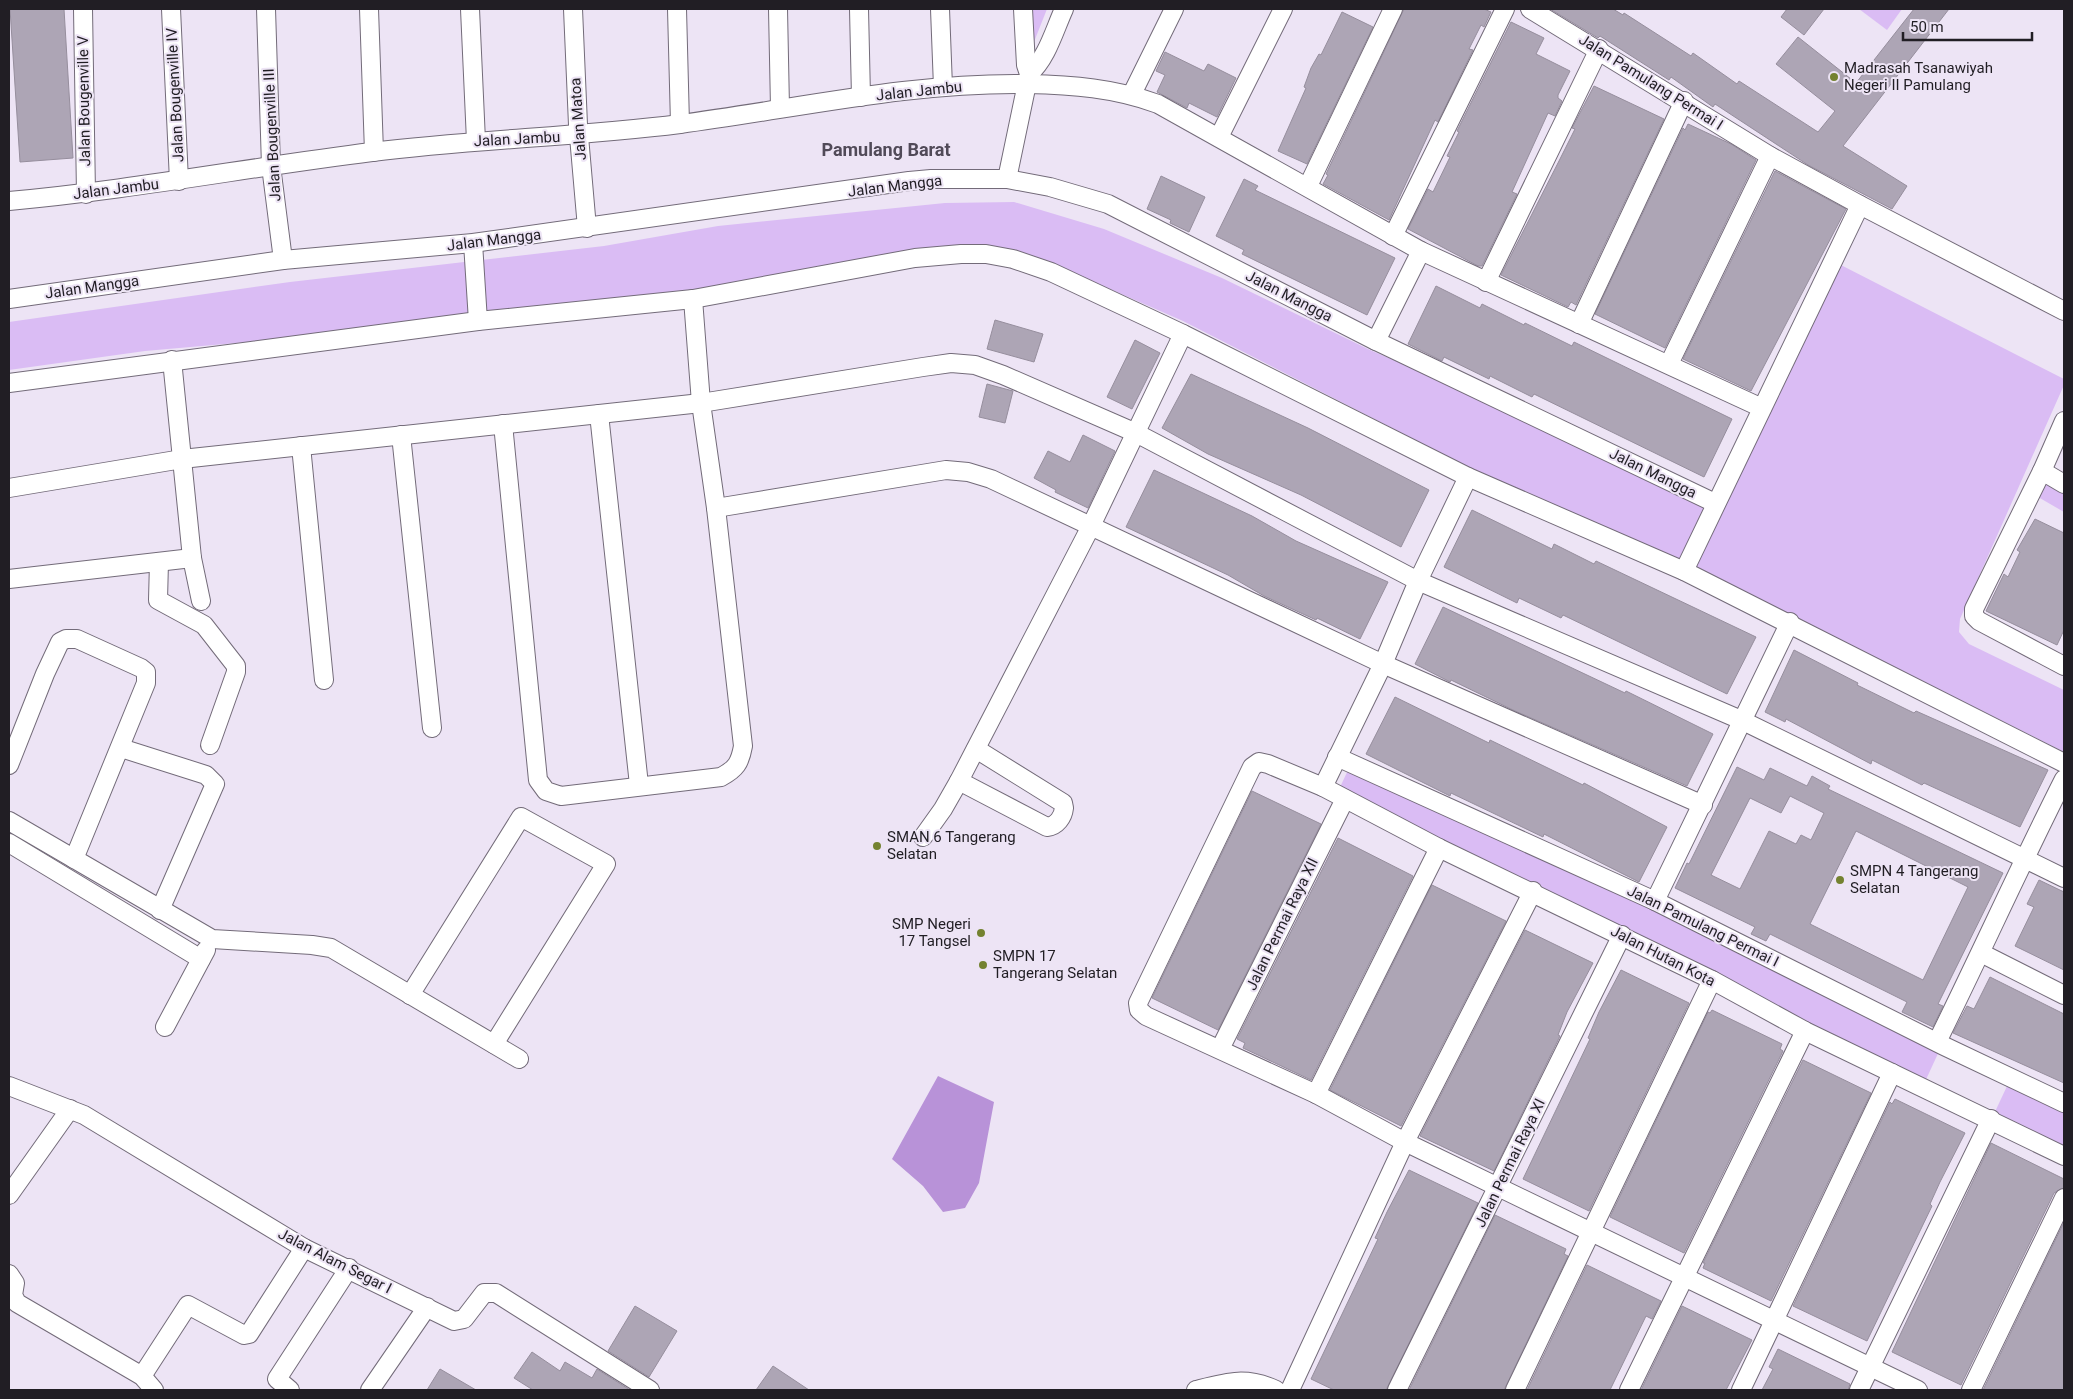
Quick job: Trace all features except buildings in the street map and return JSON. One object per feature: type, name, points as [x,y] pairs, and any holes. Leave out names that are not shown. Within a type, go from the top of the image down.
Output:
[{"type":"street","name":"Jalan Bougenville V","points":[[82,9],[86,194]]},
{"type":"street","name":"Jalan Bougenville IV","points":[[171,9],[179,181]]},
{"type":"street","name":"Jalan Bougenville III","points":[[266,9],[271,166],[283,260]]},
{"type":"street","points":[[368,9],[374,152]]},
{"type":"street","points":[[470,9],[476,141]]},
{"type":"street","name":"Jalan Matoa","points":[[573,9],[578,135],[587,228]]},
{"type":"street","points":[[677,9],[680,124]]},
{"type":"street","points":[[778,9],[780,108]]},
{"type":"street","points":[[859,9],[860,97]]},
{"type":"street","points":[[940,9],[943,87]]},
{"type":"street","points":[[1007,179],[1028,79],[1023,9]]},
{"type":"street","points":[[1028,79],[1047,49],[1064,9]]},
{"type":"street","points":[[1132,94],[1174,9]]},
{"type":"street","points":[[1219,137],[1283,9]]},
{"type":"street","points":[[1308,186],[1393,9]]},
{"type":"street","points":[[1393,236],[1505,9]]},
{"type":"street","name":"Jalan Pamulang Permai I","points":[[1530,9],[1684,101],[1770,156],[2064,311]]},
{"type":"street","points":[[1486,282],[1599,49]]},
{"type":"street","name":"Jalan Jambu","points":[[9,201],[86,194],[374,152],[476,141],[578,135],[680,124],[860,97],[1028,79],[1132,94],[1158,104],[1308,186],[1421,251],[1762,408]]},
{"type":"street","points":[[1579,324],[1684,101]]},
{"type":"street","points":[[1669,364],[1770,156]]},
{"type":"street","name":"Jalan Mangga","points":[[9,299],[283,260],[473,243],[916,180],[1007,179],[1050,187],[1108,204],[1376,340],[1715,503]]},
{"type":"street","points":[[1684,571],[1715,503],[1860,205]]},
{"type":"street","points":[[473,243],[478,321]]},
{"type":"street","points":[[1376,340],[1421,251]]},
{"type":"street","points":[[9,383],[478,321],[692,299],[915,258],[986,254],[1013,259],[1051,272],[1183,334],[1468,477],[1684,571],[1790,622],[2064,763]]},
{"type":"street","points":[[503,424],[538,780],[546,791],[561,796],[638,785],[721,777],[735,770],[741,759],[743,746],[716,508],[701,403],[692,299]]},
{"type":"street","points":[[923,837],[943,809],[976,749],[1090,528],[1183,334]]},
{"type":"street","points":[[172,360],[192,558],[201,601]]},
{"type":"street","points":[[9,488],[182,459],[701,403],[951,363],[975,365],[1003,375],[1136,433],[1418,581],[1741,720],[2064,878]]},
{"type":"street","points":[[599,414],[638,785]]},
{"type":"street","points":[[2064,421],[2042,471],[1974,609],[1974,616],[1979,621],[2064,665]]},
{"type":"street","points":[[401,435],[432,728]]},
{"type":"street","points":[[301,446],[324,680]]},
{"type":"street","points":[[716,508],[946,470],[968,472],[991,479],[1090,528],[1383,664],[1703,805]]},
{"type":"street","points":[[2042,471],[2064,484]]},
{"type":"street","points":[[1323,787],[1383,664],[1418,581],[1468,477]]},
{"type":"street","points":[[9,579],[192,558]]},
{"type":"street","points":[[159,562],[158,600],[204,625],[236,666],[236,672],[210,746]]},
{"type":"street","points":[[1655,901],[1790,622]]},
{"type":"street","points":[[9,765],[45,674],[60,642],[66,639],[77,639],[146,672],[146,684],[74,859]]},
{"type":"street","points":[[121,748],[206,775],[215,784],[160,910]]},
{"type":"street","points":[[959,780],[1047,826],[1056,824],[1060,819],[1064,808],[1063,803],[976,749]]},
{"type":"street","name":"Jalan Pamulang Permai I","points":[[1338,757],[1655,901],[1937,1042],[2064,1103]]},
{"type":"street","name":"Jalan Hutan Kota","points":[[1220,1049],[1146,1016],[1139,1010],[1138,1003],[1252,767],[1259,762],[1323,787],[1440,848],[1533,891],[1712,980],[1805,1031],[1991,1119],[2064,1156]]},
{"type":"street","points":[[1937,1042],[1981,953],[2024,858],[2064,779]]},
{"type":"street","name":"Jalan Permai Raya XII","points":[[1220,1049],[1345,799]]},
{"type":"street","points":[[410,995],[521,817],[606,864],[494,1044]]},
{"type":"street","points":[[9,821],[212,939],[312,945],[331,948],[519,1059]]},
{"type":"street","points":[[9,843],[202,959]]},
{"type":"street","points":[[1316,1094],[1440,848]]},
{"type":"street","points":[[1290,1390],[1405,1142],[1533,891]]},
{"type":"street","name":"Jalan Permai Raya XI","points":[[1397,1390],[1622,935]]},
{"type":"street","points":[[165,1027],[212,939]]},
{"type":"street","points":[[1981,953],[2064,995]]},
{"type":"street","points":[[1514,1390],[1712,980]]},
{"type":"street","points":[[1629,1390],[1805,1031]]},
{"type":"street","points":[[1220,1049],[1316,1094],[1405,1142],[1499,1185],[1918,1390]]},
{"type":"street","points":[[1741,1390],[1892,1073]]},
{"type":"street","name":"Jalan Alam Segar I","points":[[9,1086],[84,1115],[304,1248],[350,1268],[454,1321],[464,1319],[479,1296],[488,1292],[496,1293],[650,1390]]},
{"type":"street","points":[[9,1196],[70,1109]]},
{"type":"street","points":[[1859,1390],[1991,1119]]},
{"type":"street","points":[[1971,1390],[2064,1198]]},
{"type":"street","points":[[142,1376],[188,1305],[244,1335],[249,1334],[304,1248]]},
{"type":"street","points":[[290,1390],[277,1379],[350,1268]]},
{"type":"street","points":[[9,1274],[15,1283],[13,1296],[17,1303],[142,1376],[154,1390]]},
{"type":"street","points":[[370,1390],[427,1307]]},
{"type":"street","points":[[1196,1390],[1234,1380],[1247,1381],[1276,1390]]},
{"type":"shaded area","points":[[1030,9],[1047,9],[1028,57]]},
{"type":"shaded area","points":[[1859,9],[1902,9],[1887,30]]},
{"type":"shaded area","points":[[1014,202],[1104,229],[1222,278],[1370,350],[1720,500],[1835,262],[2064,379],[2064,385],[1960,619],[1959,632],[1969,644],[2064,690],[2064,752],[1799,619],[1476,471],[1183,321],[1071,272],[989,253],[473,322],[145,351],[9,370],[9,322],[290,282],[604,246],[718,226],[945,203]]},
{"type":"shaded area","points":[[2042,471],[2064,484],[2064,512],[2031,493]]},
{"type":"shaded area","points":[[1350,766],[1652,904],[1941,1047],[1923,1086],[1333,802]]},
{"type":"shaded area","points":[[938,1076],[994,1102],[979,1183],[965,1208],[943,1212],[923,1186],[892,1159]]},
{"type":"shaded area","points":[[2008,1084],[2064,1109],[2064,1151],[1993,1116]]},
{"type":"place","name":"Madrasah Tsanawiyah Negeri II Pamulang","points":[[1834,77]]},
{"type":"place","name":"SMAN 6 Tangerang Selatan","points":[[877,846]]},
{"type":"place","name":"SMPN 4 Tangerang Selatan","points":[[1840,880]]},
{"type":"place","name":"SMP Negeri 17 Tangsel","points":[[981,933]]},
{"type":"place","name":"SMPN 17 Tangerang Selatan","points":[[983,965]]},
{"type":"district","name":"Pamulang Barat","points":[[886,150]]}]
